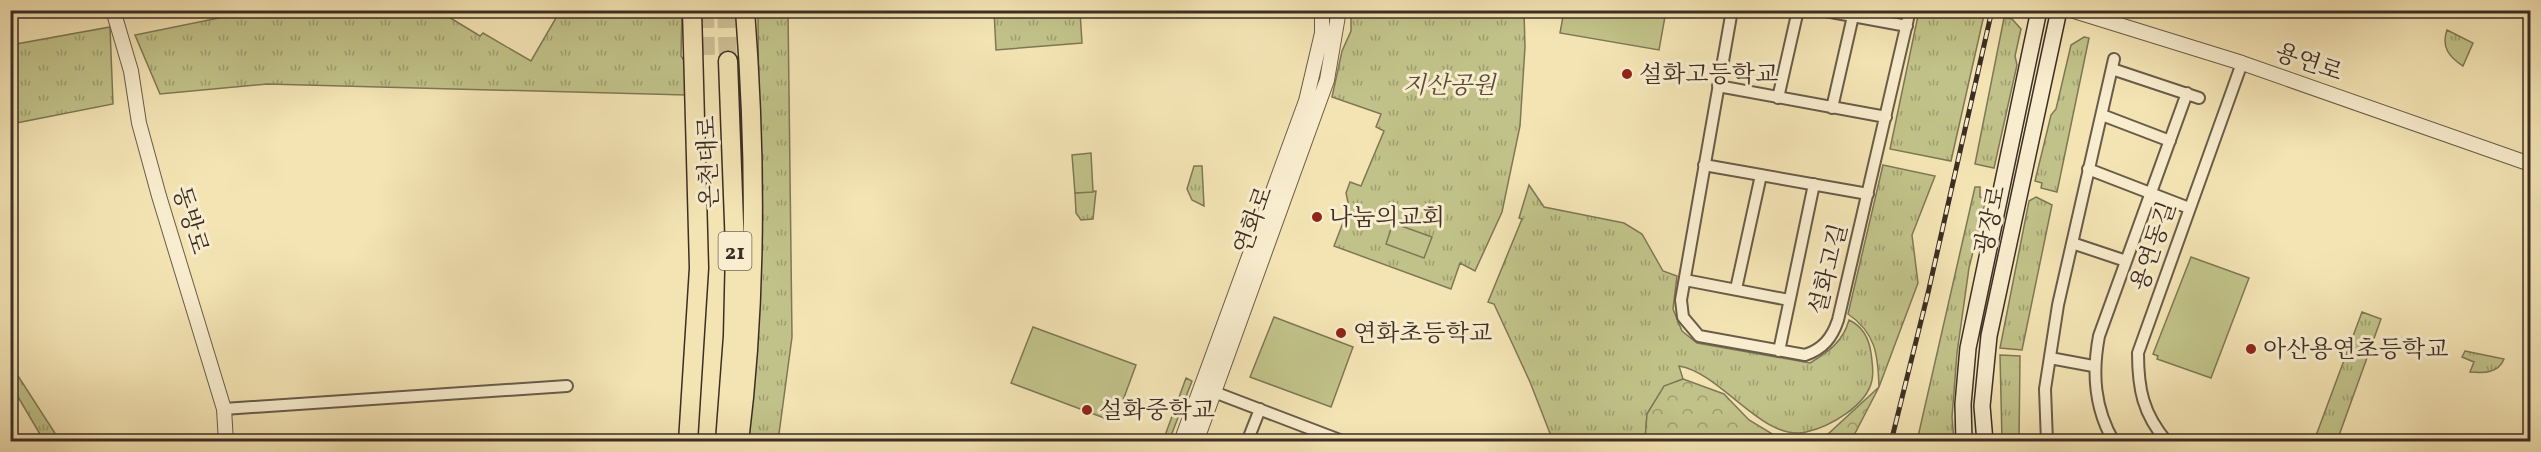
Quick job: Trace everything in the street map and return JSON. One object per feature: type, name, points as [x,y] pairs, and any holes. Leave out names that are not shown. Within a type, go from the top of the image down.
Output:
[{"type":"highway","points":[[688,441],[699,268],[692,10]]},
{"type":"highway","points":[[739,441],[752,275],[751,94],[745,10]]},
{"type":"highway","name":"온천대로","points":[[700,441],[708,320],[710,226],[706,61]]},
{"type":"highway","name":"온천대로","points":[[725,441],[733,336],[735,249],[728,61]]},
{"type":"main road","name":"광장로","points":[[1964,441],[1968,348],[2039,10]]},
{"type":"main road","name":"광장로","points":[[1985,441],[1982,406],[1989,336],[2059,10]]},
{"type":"street","name":"동방로","points":[[113,10],[131,72],[139,123],[156,186],[224,410],[226,441]]},
{"type":"street","name":"연화로","points":[[1181,441],[1306,101],[1314,75],[1322,33],[1322,10]]},
{"type":"street","name":"연화로","points":[[1196,441],[1327,80],[1339,10]]},
{"type":"street","name":"설화고길","points":[[1732,10],[1680,300],[1683,317],[1699,336],[1805,355],[1811,354],[1828,341],[1834,332],[1910,10]]},
{"type":"street","points":[[1778,98],[1798,10]]},
{"type":"street","points":[[1820,10],[1907,26]]},
{"type":"street","name":"용연로","points":[[2071,10],[2242,63],[2530,164]]},
{"type":"street","points":[[1832,108],[1853,16]]},
{"type":"street","name":"용연동길","points":[[2167,441],[2153,426],[2142,402],[2138,353],[2242,63]]},
{"type":"street","points":[[2047,441],[2045,389],[2050,358],[2072,243],[2113,64],[2199,98]]},
{"type":"street","points":[[1718,86],[1886,117]]},
{"type":"street","name":"용연동길","points":[[2114,441],[2100,411],[2093,366],[2099,336],[2187,93]]},
{"type":"street","points":[[2102,115],[2170,141]]},
{"type":"street","points":[[1704,165],[1868,194]]},
{"type":"street","points":[[2088,169],[2189,208]]},
{"type":"street","points":[[1736,289],[1761,175]]},
{"type":"street","points":[[1779,351],[1814,184]]},
{"type":"street","points":[[2072,243],[2126,261]]},
{"type":"street","name":"설화고길","points":[[1685,280],[1789,300]]},
{"type":"street","points":[[2050,358],[2093,366]]},
{"type":"street","points":[[224,410],[567,386]]},
{"type":"street","points":[[1214,392],[1345,441]]},
{"type":"street","points":[[1247,441],[1260,409]]},
{"type":"green space","points":[[253,11],[439,11],[480,36],[483,33],[531,61],[560,11],[682,11],[681,56],[687,65],[686,95],[267,84],[160,94],[135,35]]},
{"type":"green space","points":[[758,11],[788,11],[792,337],[778,441],[748,442],[757,280]]},
{"type":"green space","points":[[994,11],[1080,11],[1082,43],[996,50]]},
{"type":"green space","name":"지산공원","points":[[1351,11],[1524,11],[1525,47],[1520,126],[1502,212],[1475,271],[1460,263],[1451,289],[1334,246],[1349,207],[1346,193],[1350,182],[1361,186],[1384,131],[1376,127],[1381,114],[1332,97],[1342,51],[1351,31]]},
{"type":"green space","points":[[1564,11],[1666,11],[1659,50],[1560,33]]},
{"type":"green space","points":[[1919,11],[1963,11],[1984,15],[1951,161],[1890,149]]},
{"type":"green space","points":[[2004,18],[2012,19],[2021,29],[2015,56],[2017,65],[1994,168],[1975,164]]},
{"type":"green space","points":[[110,27],[113,104],[11,124],[11,45]]},
{"type":"green space","points":[[2447,30],[2473,43],[2463,66],[2448,51],[2445,42]]},
{"type":"green space","points":[[2084,37],[2089,38],[2057,192],[2041,188],[2042,183],[2035,181],[2051,115],[2056,109],[2071,45]]},
{"type":"green space","points":[[1091,153],[1093,192],[1075,193],[1072,155]]},
{"type":"green space","points":[[1883,165],[1935,176],[1912,235],[1918,283],[1879,387],[1874,346],[1865,329],[1848,314]]},
{"type":"green space","points":[[1194,166],[1202,166],[1204,206],[1192,200],[1187,189]]},
{"type":"green space","points":[[1529,185],[1544,207],[1624,223],[1642,234],[1663,271],[1677,276],[1673,309],[1682,331],[1697,343],[1810,363],[1839,340],[1849,320],[1864,333],[1870,348],[1873,373],[1869,389],[1855,407],[1836,420],[1806,432],[1790,432],[1774,427],[1758,417],[1695,371],[1679,366],[1683,379],[1665,386],[1647,414],[1645,441],[1553,441],[1530,382],[1494,304],[1488,302],[1522,219],[1519,218]]},
{"type":"green space","points":[[1975,187],[1980,187],[1980,197],[1986,199],[1969,268],[1957,353],[1952,417],[1954,441],[1917,441]]},
{"type":"green space","points":[[1096,191],[1093,219],[1081,220],[1076,213],[1075,193]]},
{"type":"green space","points":[[2036,197],[2052,205],[2022,350],[2000,348],[2029,201]]},
{"type":"green space","points":[[1393,223],[1432,237],[1424,258],[1386,244]]},
{"type":"green space","points":[[2191,257],[2249,278],[2211,378],[2157,359],[2158,356],[2153,354]]},
{"type":"green space","points":[[2362,312],[2381,319],[2337,441],[2314,441]]},
{"type":"green space","points":[[1274,317],[1353,347],[1331,407],[1250,377]]},
{"type":"green space","points":[[1033,327],[1136,365],[1115,422],[1011,383]]},
{"type":"green space","points":[[2465,351],[2504,359],[2494,370],[2470,372],[2474,362],[2462,357]]},
{"type":"green space","points":[[2000,355],[2020,356],[2019,441],[2002,441]]},
{"type":"green space","points":[[10,365],[60,441],[44,441],[11,385]]},
{"type":"green space","points":[[1186,378],[1192,381],[1169,441],[1163,441]]},
{"type":"green space","points":[[1683,379],[1724,394],[1749,420],[1784,441],[1645,441],[1647,414],[1664,386]]},
{"type":"green space","points":[[1879,387],[1851,441],[1801,441],[1828,434]]},
{"type":"tunnel","points":[[705,10],[706,61]]},
{"type":"tunnel","points":[[726,10],[728,61]]},
{"type":"railway","points":[[1891,442],[1928,293],[1992,10]]},
{"type":"place","name":"설화고등학교","points":[[1627,74]]},
{"type":"place","name":"나눔의교회","points":[[1317,217]]},
{"type":"place","name":"연화초등학교","points":[[1341,333]]},
{"type":"place","name":"아산용연초등학교","points":[[2251,349]]},
{"type":"place","name":"설화중학교","points":[[1087,410]]}]
